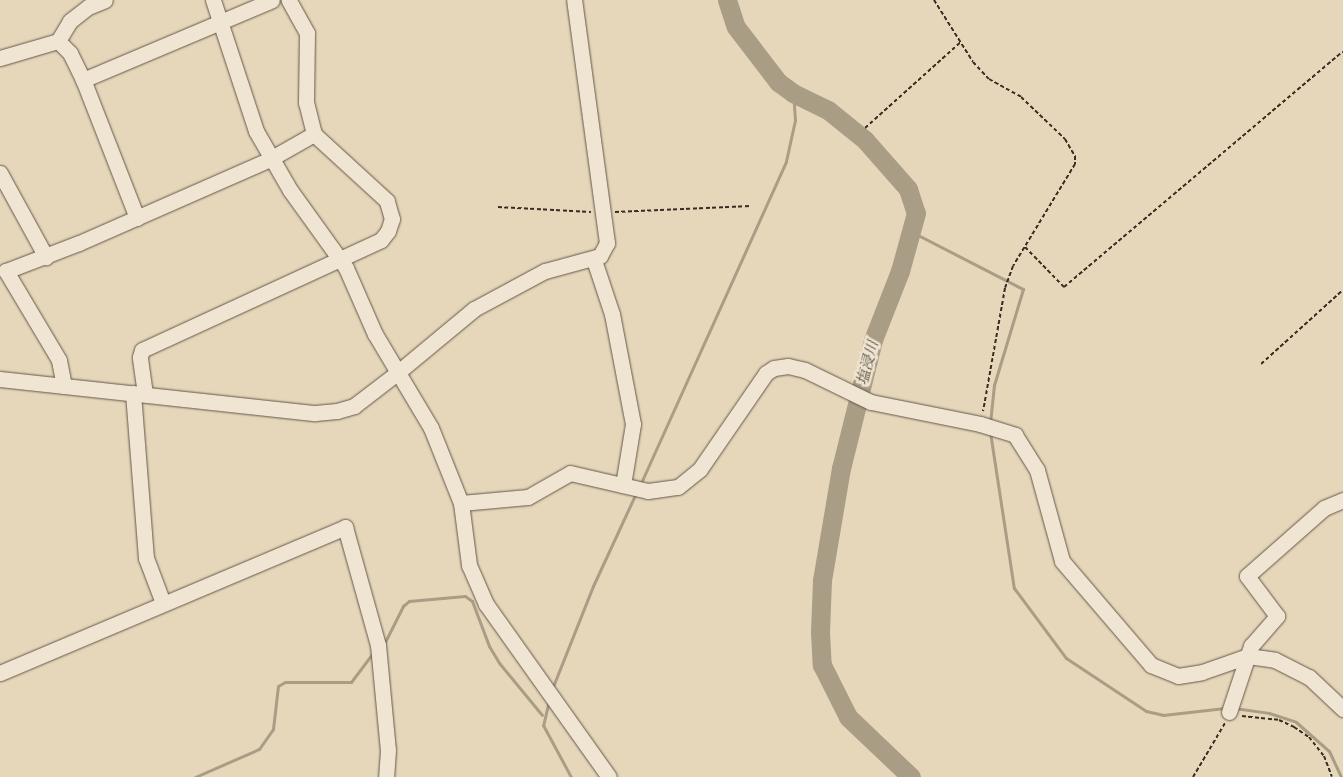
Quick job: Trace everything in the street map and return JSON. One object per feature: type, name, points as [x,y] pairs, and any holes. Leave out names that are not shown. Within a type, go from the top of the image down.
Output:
[{"type":"street","points":[[0,58],[58,41],[70,21],[88,7],[105,0]]},
{"type":"street","points":[[213,0],[256,131],[270,158],[340,259],[375,334],[431,428],[461,503],[469,566],[486,604],[609,777]]},
{"type":"street","points":[[83,80],[272,0]]},
{"type":"street","points":[[163,603],[146,558],[139,394],[140,357],[142,350],[381,240],[392,218],[387,201],[377,189],[328,150],[314,134],[306,103],[307,33],[289,0]]},
{"type":"street","points":[[0,379],[330,412],[354,406],[474,309],[558,266],[594,260],[607,242],[574,0]]},
{"type":"street","points":[[58,41],[70,53],[83,80],[137,218]]},
{"type":"street","points":[[64,386],[59,360],[6,271],[46,257],[137,218],[270,158],[314,134]]},
{"type":"street","points":[[0,173],[46,257]]},
{"type":"street","points":[[594,260],[612,314],[633,424],[623,485]]},
{"type":"street","points":[[461,503],[528,497],[570,473],[648,491],[678,487],[700,469],[751,393],[774,368],[805,370],[871,402],[1002,429],[1022,443],[1037,470],[1062,562],[1151,665],[1178,676],[1202,672],[1248,656],[1275,660],[1294,667],[1343,710]]},
{"type":"street","points":[[1230,709],[1251,646],[1277,616],[1272,606],[1247,576],[1324,508],[1343,500]]},
{"type":"street","points":[[0,673],[345,527],[378,651],[388,750],[386,777]]},
{"type":"path","points":[[934,0],[973,62],[989,79],[1021,97],[1065,139],[1075,156],[1075,164],[1013,266],[1005,288],[980,424]]},
{"type":"path","points":[[865,128],[962,42]]},
{"type":"path","points":[[1025,248],[1064,287],[1343,51]]},
{"type":"path","points":[[498,207],[603,212],[752,206]]},
{"type":"path","points":[[1261,364],[1343,290]]},
{"type":"path","points":[[1193,777],[1230,709],[1294,727],[1309,737],[1324,756],[1332,777]]},
{"type":"waterway","name":"塩浸川","points":[[727,0],[736,27],[778,82],[793,93],[828,110],[865,140],[908,189],[916,213],[900,271],[873,340],[841,468],[822,580],[820,632],[822,665],[848,717],[911,777]]},
{"type":"waterway","points":[[640,485],[786,161],[795,120],[793,93]]},
{"type":"waterway","points":[[912,232],[1023,289],[994,385],[990,421]]},
{"type":"waterway","points":[[990,432],[1014,588],[1066,658],[1146,711],[1163,715],[1225,708]]},
{"type":"waterway","points":[[552,689],[593,586],[636,493]]},
{"type":"waterway","points":[[383,646],[403,606],[409,601],[465,596],[472,601],[489,646],[500,664],[542,715]]},
{"type":"waterway","points":[[195,777],[259,749],[273,729],[278,686],[285,682],[351,682],[374,652]]},
{"type":"waterway","points":[[549,700],[543,725],[571,777]]},
{"type":"waterway","points":[[1234,708],[1269,713],[1296,722],[1329,751],[1341,777]]}]
